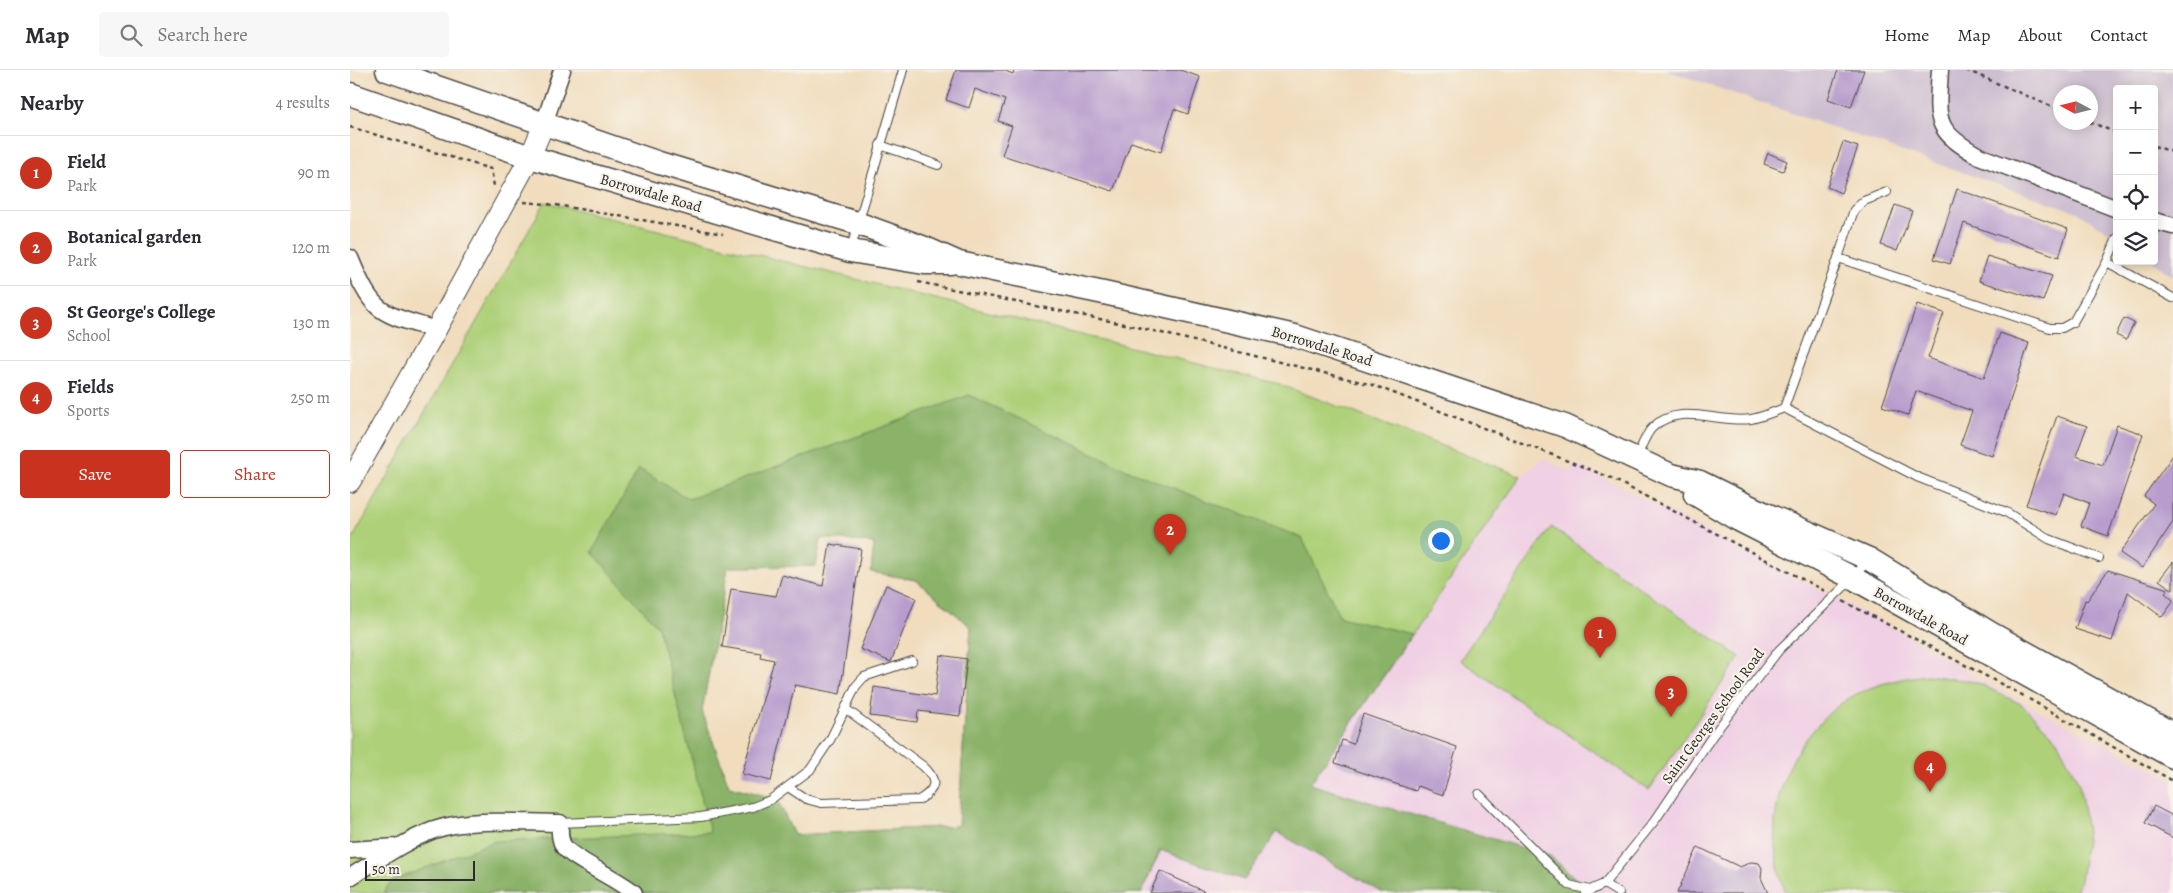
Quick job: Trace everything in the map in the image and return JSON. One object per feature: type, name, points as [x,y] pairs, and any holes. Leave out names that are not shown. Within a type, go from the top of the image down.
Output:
[{"type":"main road","name":"Borrowdale Road","points":[[387,70],[659,163],[857,223],[925,248],[959,263],[1295,336],[1565,426],[1671,475],[1699,496],[1735,518],[1853,578],[2173,758]]},
{"type":"main road","name":"Borrowdale Road","points":[[350,94],[530,157],[850,251],[924,264],[959,263]]},
{"type":"main road","name":"Borrowdale Road","points":[[1671,475],[1700,482],[1757,510],[1869,559],[2007,643],[2173,734]]},
{"type":"street","points":[[350,482],[436,330],[530,157],[544,124],[562,70]]},
{"type":"street","points":[[1940,70],[1938,111],[1945,131],[1959,145],[1979,156],[2113,207]]},
{"type":"street","points":[[2158,222],[2173,226]]},
{"type":"street","points":[[350,258],[362,286],[375,306],[393,317],[436,330]]},
{"type":"street","points":[[350,878],[400,847],[434,830],[476,823],[560,823],[560,836],[564,846],[571,853],[634,893]]},
{"type":"street","points":[[350,850],[400,847]]},
{"type":"lane","points":[[850,251],[903,70]]},
{"type":"lane","points":[[880,145],[938,165]]},
{"type":"lane","points":[[1784,408],[1854,210],[1864,201],[1887,192]]},
{"type":"lane","points":[[1838,258],[2050,328],[2062,328],[2074,322],[2113,248]]},
{"type":"lane","points":[[2107,262],[2173,298]]},
{"type":"lane","points":[[1636,458],[1652,427],[1671,416],[1690,414],[1724,420],[1751,419],[1784,408],[1917,477],[2006,512],[2049,539],[2099,558]]},
{"type":"lane","name":"Saint Georges School Road","points":[[1586,893],[1604,884],[1656,819],[1712,735],[1779,650],[1853,578],[1869,559]]},
{"type":"lane","points":[[560,823],[701,817],[753,807],[770,800],[810,770],[822,755],[856,686],[864,677],[912,661]]},
{"type":"lane","points":[[788,787],[806,799],[821,803],[918,800],[929,794],[934,786],[933,775],[846,708]]},
{"type":"lane","points":[[1479,794],[1569,885],[1590,890],[1604,884],[1619,893]]},
{"type":"path","points":[[1966,70],[2053,107]]},
{"type":"path","points":[[2098,125],[2113,131]]},
{"type":"path","points":[[350,127],[491,169],[497,200],[556,205],[730,236]]},
{"type":"path","points":[[2158,147],[2173,152]]},
{"type":"path","points":[[915,282],[1129,325],[1373,385],[1609,477],[2024,696],[2173,781]]},
{"type":"shaded area","points":[[1666,70],[2173,70],[2173,276],[2157,265],[2158,85],[2113,85],[2113,235],[2077,212]]},
{"type":"shaded area","points":[[1543,458],[1568,471],[1576,464],[1907,635],[1982,681],[2173,779],[2173,893],[1141,893],[1160,850],[1447,583],[1521,476]]},
{"type":"green space","points":[[545,202],[1279,384],[1521,476],[1244,880],[1161,850],[1141,893],[350,893],[350,543]],"holes":[[[821,538],[874,543],[871,572],[916,580],[971,627],[958,826],[794,835],[777,799],[729,786],[702,711],[728,567],[816,566]]]},
{"type":"green space","points":[[969,395],[1133,472],[1302,538],[1340,617],[1412,634],[1310,784],[1550,856],[1592,893],[1383,893],[1277,832],[1244,880],[1160,850],[1141,893],[383,893],[392,881],[495,841],[710,832],[658,627],[592,552],[639,469],[689,499]],"holes":[[[821,538],[874,543],[871,572],[916,580],[971,627],[958,826],[794,835],[777,799],[729,786],[702,711],[728,567],[816,566]]]},
{"type":"green space","points":[[1551,527],[1740,657],[1649,790],[1460,660]]},
{"type":"green space","points":[[1927,675],[1976,682],[2021,704],[2056,738],[2079,783],[2087,832],[2080,881],[2074,893],[1786,893],[1779,871],[1775,848],[1777,804],[1783,782],[1804,742],[1828,714],[1855,695],[1885,683]]},
{"type":"building","points":[[956,70],[1003,70],[1013,74],[1014,70],[1180,70],[1200,77],[1188,114],[1174,109],[1161,152],[1131,142],[1113,191],[1002,155],[1012,126],[998,121],[1005,100],[975,89],[969,108],[946,100]]},
{"type":"building","points":[[1838,70],[1864,70],[1851,107],[1828,99]]},
{"type":"building","points":[[1843,142],[1858,147],[1841,193],[1827,187]]},
{"type":"building","points":[[1768,153],[1787,161],[1783,171],[1764,164]]},
{"type":"building","points":[[1957,189],[2068,229],[2059,257],[1964,223],[1950,264],[1934,259]]},
{"type":"building","points":[[1895,205],[1912,211],[1897,251],[1881,245]]},
{"type":"building","points":[[1987,256],[2052,276],[2043,301],[1979,281]]},
{"type":"building","points":[[1917,304],[1944,313],[1928,358],[1984,378],[2000,333],[2029,343],[1992,456],[1960,445],[1972,411],[1916,391],[1908,415],[1882,406]]},
{"type":"building","points":[[2124,318],[2134,323],[2126,340],[2116,335]]},
{"type":"building","points":[[2057,416],[2087,426],[2076,456],[2103,465],[2117,425],[2143,434],[2108,536],[2081,526],[2089,503],[2064,493],[2056,515],[2026,505]]},
{"type":"building","points":[[2173,455],[2173,522],[2142,568],[2120,553],[2154,504],[2144,496]]},
{"type":"building","points":[[830,544],[861,549],[840,694],[795,685],[771,781],[742,774],[774,660],[760,657],[761,653],[722,647],[731,589],[776,596],[782,575],[823,586]]},
{"type":"building","points":[[2173,562],[2173,590],[2159,580]]},
{"type":"building","points":[[2108,570],[2168,589],[2165,593],[2173,602],[2162,617],[2128,592],[2112,641],[2075,629],[2085,600],[2087,601]]},
{"type":"building","points":[[886,585],[916,598],[891,662],[860,649]]},
{"type":"building","points":[[940,655],[967,659],[960,716],[918,711],[917,722],[870,716],[874,687],[935,696]]},
{"type":"building","points":[[1363,714],[1457,747],[1443,795],[1418,786],[1416,791],[1335,763],[1342,740],[1353,744]]},
{"type":"building","points":[[2154,806],[2173,816],[2173,838],[2145,823]]},
{"type":"building","points":[[1698,847],[1740,867],[1751,862],[1759,863],[1762,868],[1761,878],[1768,893],[1677,893]]},
{"type":"building","points":[[1160,871],[1208,893],[1150,893]]},
{"type":"place","name":"Botanical garden","points":[[1170,555]]},
{"type":"place","name":"Field","points":[[1600,658]]},
{"type":"place","name":"St George's College","points":[[1671,717]]},
{"type":"place","name":"Fields","points":[[1930,792]]}]
